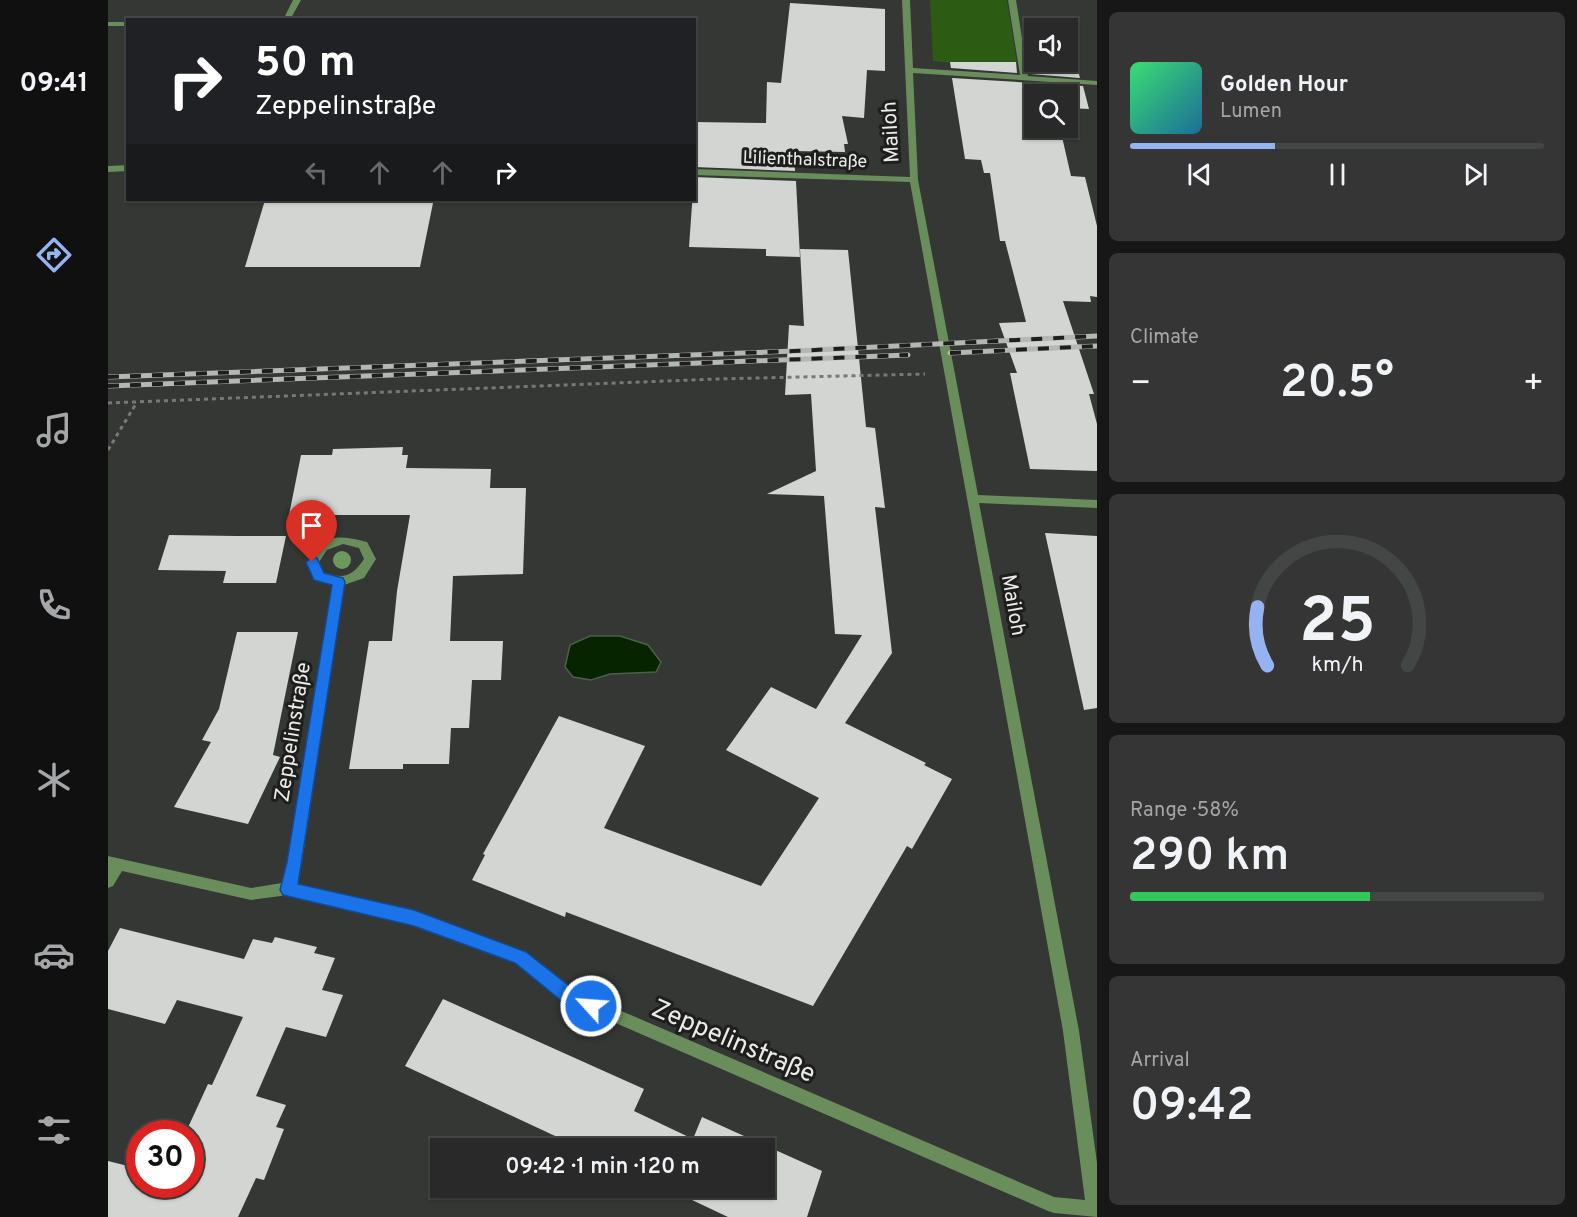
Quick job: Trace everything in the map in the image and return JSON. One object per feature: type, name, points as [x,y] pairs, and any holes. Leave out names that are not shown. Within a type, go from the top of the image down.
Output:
[{"type":"street","points":[[287,18],[297,0]]},
{"type":"street","name":"Mailoh","points":[[906,0],[914,180],[1071,1031],[1095,1214]]},
{"type":"street","points":[[1012,0],[1024,77]]},
{"type":"street","points":[[108,24],[126,24]]},
{"type":"street","points":[[908,70],[1097,83]]},
{"type":"street","points":[[108,169],[126,168]]},
{"type":"street","name":"Lilienthalstraße","points":[[696,172],[914,180]]},
{"type":"street","points":[[973,499],[1097,504]]},
{"type":"street","points":[[343,540],[363,545],[370,560],[360,575],[339,582],[319,576],[312,562],[323,547],[343,540]]},
{"type":"street","name":"Zeppelinstraße","points":[[288,890],[295,862],[339,582]]},
{"type":"street","name":"Zeppelinstraße","points":[[108,882],[113,864],[251,894],[288,890],[338,899],[414,918],[520,957],[570,996],[1054,1205],[1095,1214]]},
{"type":"path","points":[[108,403],[717,379],[950,373]]},
{"type":"path","points":[[108,450],[137,402]]},
{"type":"green space","points":[[930,0],[1007,0],[1017,63],[1008,69],[933,61]]},
{"type":"shaded area","points":[[590,636],[620,636],[648,645],[661,662],[656,672],[610,674],[591,680],[573,677],[565,667],[570,645]]},
{"type":"building","points":[[790,3],[885,9],[885,71],[867,70],[864,118],[842,116],[848,144],[844,144],[845,152],[794,151],[795,171],[696,167],[696,122],[766,123],[767,82],[781,83]]},
{"type":"building","points":[[950,62],[1016,62],[1017,73],[951,68]]},
{"type":"building","points":[[1078,70],[1080,78],[1030,74],[1030,72]]},
{"type":"building","points":[[952,78],[1050,84],[1024,84],[1024,138],[1062,138],[1071,176],[1085,177],[1097,226],[1097,297],[1090,296],[1091,302],[1063,301],[1094,394],[1089,394],[1097,424],[1097,471],[1030,469],[1010,373],[1017,373],[999,323],[1026,322],[1005,241],[1000,241],[990,173],[984,173],[981,160],[965,159]]},
{"type":"building","points":[[1078,86],[1083,86],[1089,109],[1078,108]]},
{"type":"building","points":[[696,177],[796,181],[800,257],[766,256],[766,249],[689,247],[692,201],[696,201]]},
{"type":"building","points":[[265,201],[417,201],[416,203],[433,203],[420,267],[245,267]]},
{"type":"building","points":[[800,249],[848,250],[866,427],[875,428],[885,508],[875,507],[892,653],[845,723],[926,763],[924,765],[952,779],[912,849],[907,846],[813,1006],[566,912],[565,917],[472,880],[485,855],[483,854],[559,716],[645,746],[604,828],[761,886],[819,798],[726,750],[771,687],[816,709],[862,635],[835,634],[824,496],[767,494],[816,471],[811,394],[785,395],[789,325],[804,326]]},
{"type":"building","points":[[403,447],[402,455],[408,455],[406,468],[491,469],[490,488],[526,488],[523,574],[453,576],[450,641],[503,641],[501,680],[472,680],[469,728],[451,728],[449,764],[403,764],[403,769],[349,769],[369,641],[392,641],[397,591],[410,515],[289,515],[301,455],[332,455],[333,449]]},
{"type":"building","points":[[1045,533],[1097,536],[1097,708],[1084,710]]},
{"type":"building","points":[[169,535],[286,536],[276,583],[223,583],[226,571],[158,570]]},
{"type":"building","points":[[237,632],[298,632],[273,755],[280,757],[248,824],[174,807],[211,742],[202,740],[219,709]]},
{"type":"building","points":[[120,928],[244,959],[253,939],[272,943],[275,937],[317,947],[314,953],[335,958],[322,990],[343,995],[326,1037],[286,1027],[256,1096],[286,1105],[276,1127],[284,1129],[264,1180],[256,1178],[238,1217],[108,1217],[108,1161],[126,1166],[126,1198],[204,1198],[204,1120],[191,1120],[208,1084],[212,1085],[243,1017],[177,1000],[165,1024],[108,1009],[108,951]]},
{"type":"building","points":[[443,999],[644,1089],[634,1111],[691,1138],[559,1138],[405,1066]]},
{"type":"building","points":[[702,1117],[749,1138],[693,1138]]},
{"type":"building","points":[[775,1150],[822,1171],[807,1217],[728,1217],[688,1198],[775,1198]]},
{"type":"railway","points":[[108,377],[794,351],[1097,336]]},
{"type":"railway","points":[[950,353],[1097,346]]},
{"type":"railway","points":[[108,386],[908,355]]},
{"type":"route","points":[[312,562],[319,576],[339,582],[295,862],[288,890],[338,899],[414,918],[520,957],[570,996],[591,1006]]}]
